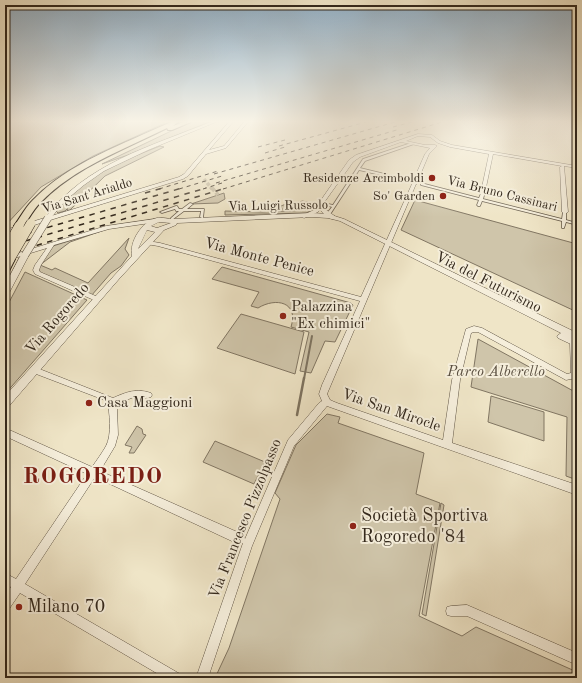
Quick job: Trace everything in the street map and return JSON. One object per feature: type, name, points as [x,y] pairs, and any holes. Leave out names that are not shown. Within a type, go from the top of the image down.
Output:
[{"type":"highway","points":[[5,250],[19,226],[36,202],[65,177],[108,154]]},
{"type":"highway","points":[[5,269],[8,259],[43,205],[75,177],[119,154]]},
{"type":"street","points":[[5,294],[25,255],[48,218],[68,194],[96,173],[138,154]]},
{"type":"street","name":"Via Sant'Arialdo","points":[[5,232],[175,181],[186,175],[202,154]]},
{"type":"street","points":[[304,216],[314,212],[323,204],[354,158],[366,154]]},
{"type":"street","points":[[323,204],[323,210],[332,215],[334,206],[364,161],[382,154]]},
{"type":"street","points":[[327,402],[323,394],[325,389],[413,182],[427,154]]},
{"type":"street","points":[[479,205],[491,154],[562,167],[577,168]]},
{"type":"street","points":[[496,154],[577,168]]},
{"type":"street","points":[[358,159],[364,161]]},
{"type":"street","points":[[562,167],[566,212],[563,227]]},
{"type":"street","points":[[350,170],[358,170],[413,182]]},
{"type":"street","name":"Via Bruno Cassinari","points":[[422,184],[577,224]]},
{"type":"street","points":[[172,219],[191,204]]},
{"type":"street","points":[[323,204],[334,206]]},
{"type":"street","points":[[162,212],[176,207],[178,210],[203,210],[202,217]]},
{"type":"street","name":"Via Luigi Russolo","points":[[163,225],[332,215],[386,246]]},
{"type":"street","name":"Via Luigi Russolo","points":[[163,225],[322,219],[338,224],[386,246]]},
{"type":"street","points":[[136,257],[134,248],[140,234],[155,220]]},
{"type":"street","points":[[8,259],[108,227],[155,220],[163,225],[155,230],[150,229],[148,226]]},
{"type":"street","name":"Via Rogoredo","points":[[5,403],[163,225]]},
{"type":"street","points":[[140,234],[142,240],[148,243]]},
{"type":"street","name":"Via Monte Penice","points":[[148,243],[158,244],[364,300]]},
{"type":"street","points":[[52,245],[38,265],[36,270],[37,273],[96,299]]},
{"type":"street","name":"Via del Futurismo","points":[[386,246],[576,341]]},
{"type":"street","name":"Via San Mirocle","points":[[448,445],[456,380],[468,331],[472,329],[480,330],[566,377],[573,376],[576,372],[576,341]]},
{"type":"street","points":[[5,605],[94,473],[111,446],[114,435],[112,402],[106,397],[34,370]]},
{"type":"street","points":[[136,393],[140,386]]},
{"type":"street","points":[[112,402],[140,392],[148,395]]},
{"type":"street","name":"Via San Mirocle","points":[[327,402],[334,406],[577,490]]},
{"type":"street","name":"Via Francesco Pizzolpasso","points":[[202,678],[247,546],[291,443],[322,405],[327,402]]},
{"type":"street","points":[[5,432],[240,539]]},
{"type":"street","points":[[5,578],[176,678]]},
{"type":"street","points":[[451,610],[467,610],[577,659]]},
{"type":"green space","points":[[5,154],[98,154],[41,187],[5,226]]},
{"type":"green space","points":[[123,154],[131,154],[128,155],[102,164]]},
{"type":"green space","points":[[141,154],[150,154],[105,176],[70,210],[67,211],[67,209],[58,213],[56,211],[66,199],[90,179]]},
{"type":"green space","points":[[224,193],[225,199],[218,203],[191,204]]},
{"type":"green space","points":[[415,200],[577,244],[577,312],[401,230]]},
{"type":"green space","points":[[302,201],[313,203],[307,208],[263,210],[291,202],[297,204]]},
{"type":"green space","points":[[312,210],[306,213],[225,215],[225,211],[262,212]]},
{"type":"green space","points":[[110,228],[70,242],[40,265],[53,246]]},
{"type":"green space","points":[[129,238],[125,249],[129,255],[121,266],[111,273],[91,296],[41,275],[38,268],[40,265],[52,270],[55,268],[88,283]]},
{"type":"green space","points":[[222,267],[351,303],[353,305],[335,342],[325,341],[311,373],[300,371],[309,332],[291,327],[293,319],[292,312],[289,307],[278,303],[272,303],[258,308],[251,306],[259,292],[212,279]]},
{"type":"green space","points":[[25,272],[87,300],[5,394],[5,310]]},
{"type":"green space","points":[[241,314],[304,332],[295,374],[217,348]]},
{"type":"green space","name":"Parco Alberello","points":[[478,339],[577,393],[577,480],[566,476],[567,417],[471,387]]},
{"type":"green space","points":[[491,396],[544,412],[544,441],[488,422]]},
{"type":"green space","name":"Società Sportiva Rogoredo '84","points":[[327,414],[340,417],[338,423],[424,453],[416,494],[440,503],[419,616],[462,636],[476,627],[577,672],[577,678],[215,678],[229,648],[280,499],[275,493],[296,445]]},
{"type":"green space","points":[[137,426],[142,429],[143,434],[146,435],[134,453],[129,453],[132,447],[125,445]]},
{"type":"green space","points":[[215,441],[265,462],[254,484],[203,462]]},
{"type":"green space","points":[[441,503],[444,505],[426,616],[422,614]]},
{"type":"waterway","points":[[304,379],[312,336]]},
{"type":"waterway","points":[[297,415],[304,378]]},
{"type":"tunnel","points":[[204,179],[212,189]]},
{"type":"tunnel","points":[[212,188],[218,195]]},
{"type":"railway","points":[[214,174],[284,154]]},
{"type":"railway","points":[[216,183],[315,154]]},
{"type":"railway","points":[[223,189],[338,154]]},
{"type":"railway","points":[[159,189],[218,171]]},
{"type":"railway","points":[[179,189],[222,176]]},
{"type":"railway","points":[[203,189],[222,183]]},
{"type":"railway","points":[[145,193],[163,188]]},
{"type":"railway","points":[[5,240],[182,188]]},
{"type":"railway","points":[[5,247],[206,188]]},
{"type":"railway","points":[[5,255],[226,188]]},
{"type":"place","name":"Residenze Arcimboldi","points":[[432,178]]},
{"type":"place","name":"So' Garden","points":[[443,196]]},
{"type":"place","name":"Palazzina \"Ex chimici\"","points":[[283,316]]},
{"type":"place","name":"Casa Maggioni","points":[[89,403]]},
{"type":"place","name":"Società Sportiva Rogoredo '84","points":[[353,526]]},
{"type":"place","name":"Milano 70","points":[[19,607]]},
{"type":"district","name":"ROGOREDO","points":[[93,476]]}]
